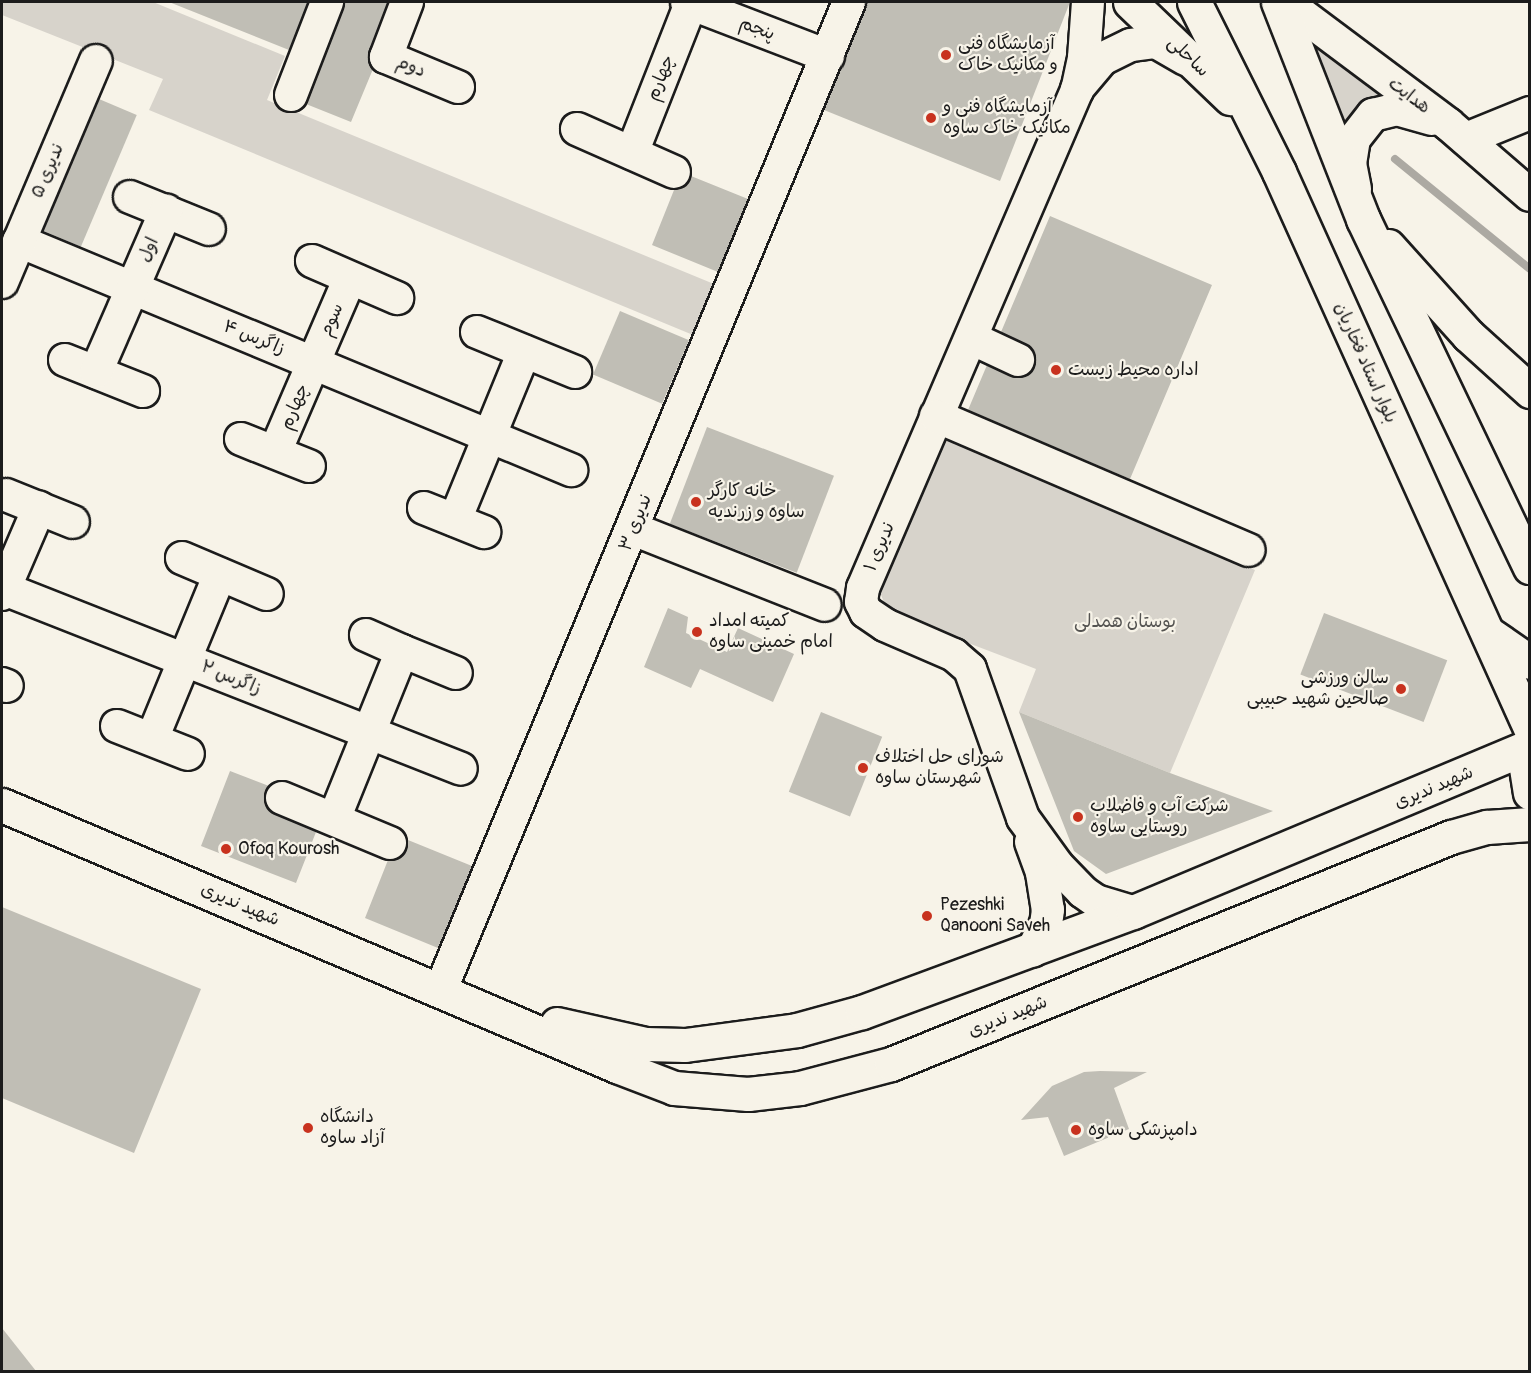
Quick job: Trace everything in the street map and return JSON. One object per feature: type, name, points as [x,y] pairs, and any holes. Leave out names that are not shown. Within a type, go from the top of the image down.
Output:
[{"type":"street","points":[[291,95],[327,2]]},
{"type":"street","name":"دوم","points":[[408,2],[386,57],[458,87]]},
{"type":"street","name":"پنجم","points":[[689,2],[828,56]]},
{"type":"street","name":"چهارم","points":[[632,153],[689,2]]},
{"type":"street","name":"ندیری ۳","points":[[441,988],[633,529],[849,2]]},
{"type":"street","points":[[1077,90],[1084,58],[1088,2]]},
{"type":"street","name":"ساحلی","points":[[1130,2],[1247,114]]},
{"type":"street","name":"بلوار استاد فخاریان","points":[[1194,2],[1247,114],[1279,172],[1530,728]]},
{"type":"street","points":[[1278,2],[1360,208],[1530,567]]},
{"type":"street","name":"هدایت","points":[[1285,2],[1457,132],[1530,195]]},
{"type":"street","points":[[1077,90],[1102,59],[1131,45],[1156,42],[1200,68]]},
{"type":"street","name":"ندیری ۵","points":[[2,282],[96,61]]},
{"type":"street","name":"ندیری ۱","points":[[1077,90],[863,588],[861,602],[866,612],[885,625],[954,655],[970,669],[1023,818],[1057,865],[1083,892],[1096,901],[1132,912]]},
{"type":"street","points":[[1530,113],[1457,132],[1397,109],[1373,115],[1354,139],[1350,164],[1360,208],[1468,334],[1530,391]]},
{"type":"street","points":[[577,129],[674,172]]},
{"type":"street","points":[[130,197],[209,229]]},
{"type":"street","name":"اول","points":[[132,288],[166,211]]},
{"type":"street","name":"زاگرس ۴","points":[[19,241],[570,470]]},
{"type":"street","points":[[312,261],[397,298]]},
{"type":"street","name":"سوم","points":[[314,362],[350,278]]},
{"type":"street","points":[[96,372],[132,288]]},
{"type":"street","points":[[477,332],[575,372]]},
{"type":"street","points":[[971,338],[1018,360]]},
{"type":"street","points":[[455,520],[524,352]]},
{"type":"street","points":[[65,360],[143,391]]},
{"type":"street","name":"چهارم","points":[[275,452],[314,362]]},
{"type":"street","points":[[936,416],[1249,550]]},
{"type":"street","points":[[240,439],[309,466]]},
{"type":"street","points":[[6,495],[73,522]]},
{"type":"street","points":[[2,590],[39,508]]},
{"type":"street","points":[[424,508],[484,532]]},
{"type":"street","points":[[633,529],[825,605]]},
{"type":"street","points":[[182,558],[267,594]]},
{"type":"street","points":[[152,739],[220,574]]},
{"type":"street","name":"زاگرس ۲","points":[[2,590],[184,659],[461,769]]},
{"type":"street","points":[[1487,632],[1530,662]]},
{"type":"street","points":[[366,635],[456,673]]},
{"type":"street","points":[[334,819],[402,651]]},
{"type":"street","points":[[117,726],[188,754]]},
{"type":"street","points":[[1530,748],[1526,768],[1530,793]]},
{"type":"street","name":"شهید ندیری","points":[[479,1006],[645,1044],[685,1046],[797,1030],[1032,951],[1530,748]]},
{"type":"street","points":[[282,798],[390,843]]},
{"type":"street","name":"شهید ندیری","points":[[2,805],[674,1088],[748,1094],[800,1088],[891,1064],[1451,837],[1487,827],[1530,824]]},
{"type":"street","points":[[1023,818],[1042,873],[1048,910],[1046,924],[1032,951]]},
{"type":"green space","points":[[2,2],[153,2],[285,56],[267,100],[731,291],[710,342],[149,110],[163,79],[2,15]]},
{"type":"green space","points":[[1308,33],[1397,96],[1362,104],[1347,135]]},
{"type":"green space","name":"بوستان همدلی","points":[[942,438],[1255,570],[1170,773],[1019,712],[1036,669],[900,617],[885,605],[878,587]]},
{"type":"building","points":[[169,2],[308,2],[289,50]]},
{"type":"building","points":[[345,2],[388,2],[369,51],[373,69],[351,122],[306,104]]},
{"type":"building","name":"آزمایشگاه فنی و مکانیک خاک","points":[[867,2],[1070,2],[1000,181],[824,110]]},
{"type":"building","points":[[99,99],[137,115],[81,247],[43,231]]},
{"type":"building","points":[[691,176],[748,199],[718,272],[652,245],[674,190],[685,186]]},
{"type":"building","points":[[1050,216],[1212,285],[1130,479],[968,410],[987,365],[1019,378],[1034,367],[1032,349],[1001,332]]},
{"type":"building","points":[[620,311],[689,340],[662,404],[593,375]]},
{"type":"building","points":[[707,427],[834,476],[797,573],[670,524]]},
{"type":"building","points":[[668,608],[688,617],[686,633],[727,652],[738,628],[794,654],[773,702],[700,669],[691,688],[644,667]]},
{"type":"building","points":[[1324,613],[1447,660],[1424,722],[1300,675]]},
{"type":"building","points":[[821,712],[882,737],[850,816],[789,792]]},
{"type":"building","points":[[1019,712],[1170,773],[1273,811],[1106,874],[1074,851]]},
{"type":"building","points":[[230,771],[269,786],[264,800],[268,809],[316,832],[296,883],[201,846]]},
{"type":"building","points":[[408,840],[472,866],[438,948],[365,918],[388,860],[401,857]]},
{"type":"building","points":[[2,907],[201,989],[134,1153],[2,1098]]},
{"type":"building","points":[[1084,1072],[1147,1072],[1114,1088],[1129,1129],[1064,1156],[1048,1117],[1021,1120],[1052,1086]]},
{"type":"building","points":[[2,1328],[36,1371],[2,1371]]},
{"type":"waterway","points":[[1395,159],[1530,269]]},
{"type":"place","name":"آزمایشگاه فنی و مکانیک خاک","points":[[946,55]]},
{"type":"place","name":"آزمایشگاه فنی و مکانیک خاک ساوه","points":[[931,118]]},
{"type":"place","name":"اداره محیط زیست","points":[[1056,370]]},
{"type":"place","name":"خانه کارگر ساوه و زرندیه","points":[[696,502]]},
{"type":"place","name":"کمیته امداد امام خمینی ساوه","points":[[697,632]]},
{"type":"place","name":"سالن ورزشی صالحین شهید حبیبی","points":[[1401,689]]},
{"type":"place","name":"شورای حل اختلاف شهرستان ساوه","points":[[863,768]]},
{"type":"place","name":"شرکت آب و فاضلاب روستایی ساوه","points":[[1078,817]]},
{"type":"place","name":"Ofoq Kourosh","points":[[226,849]]},
{"type":"place","name":"Pezeshki Qanooni Saveh","points":[[927,916]]},
{"type":"place","name":"دانشگاه آزاد ساوه","points":[[308,1128]]},
{"type":"place","name":"دامپزشکی ساوه","points":[[1076,1130]]}]
